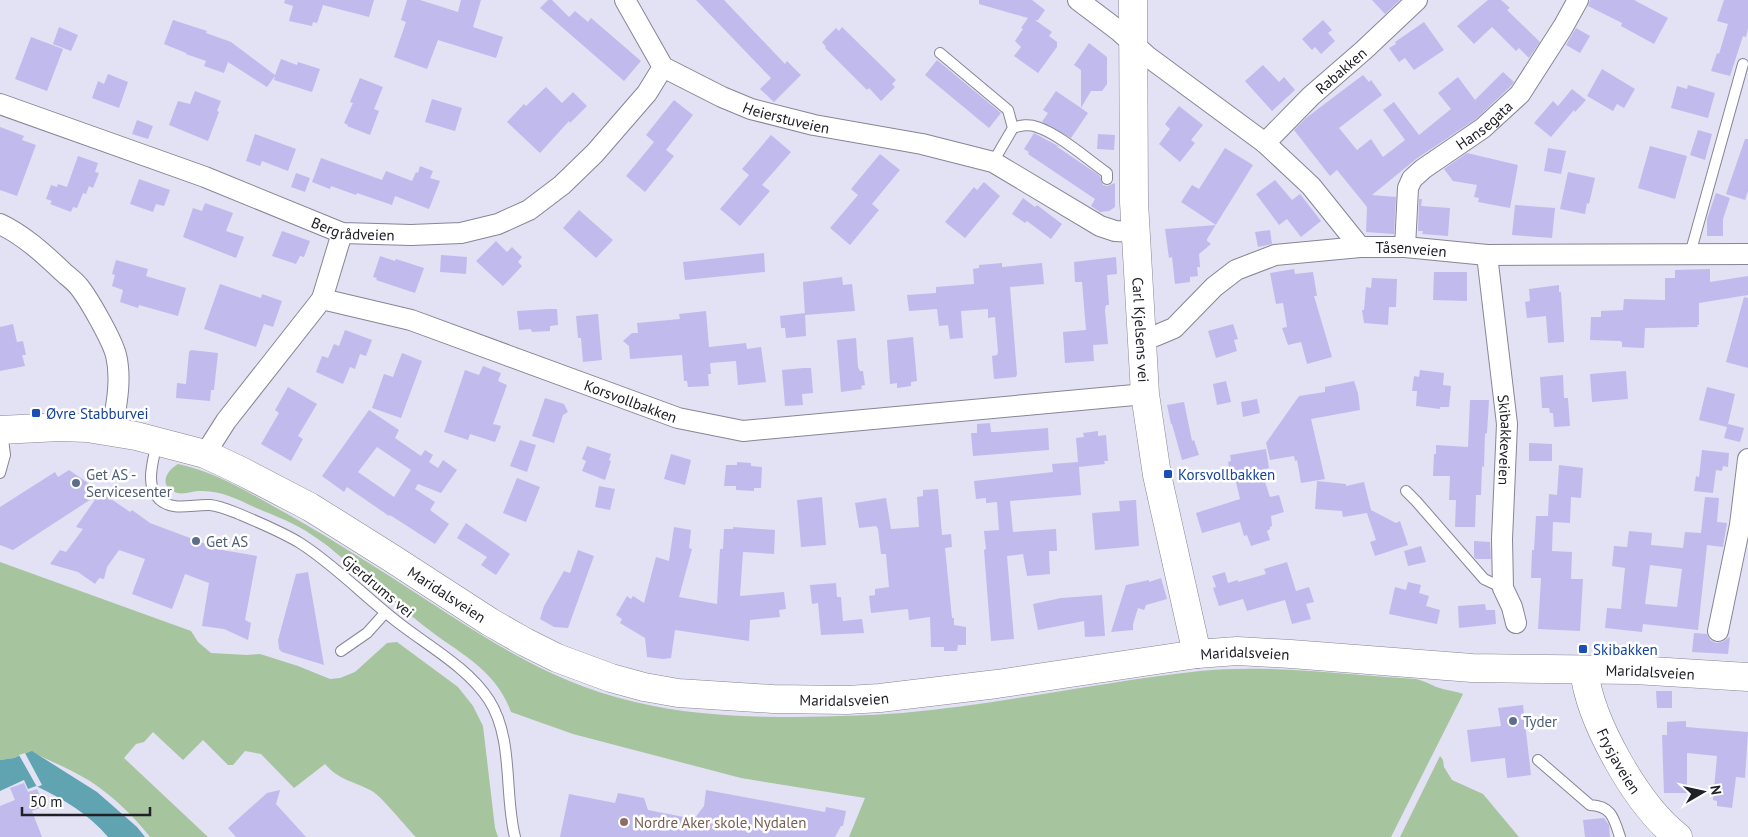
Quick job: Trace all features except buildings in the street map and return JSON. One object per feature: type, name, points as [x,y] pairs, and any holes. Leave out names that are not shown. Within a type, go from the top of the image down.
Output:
[{"type":"main road","name":"Carl Kjelsens vei","points":[[1133,0],[1135,232],[1145,394],[1157,475],[1197,654]]},
{"type":"main road","name":"Maridalsveien","points":[[1,430],[60,427],[112,431],[157,440],[205,454],[257,479],[310,508],[490,622],[525,642],[583,668],[644,687],[678,693],[716,697],[847,700],[997,684],[1197,654],[1262,652],[1472,668],[1635,670],[1748,677]]},
{"type":"main road","name":"Frysjaveien","points":[[1584,670],[1592,703],[1605,736],[1648,807],[1678,837]]},
{"type":"street","points":[[625,0],[663,67]]},
{"type":"street","name":"Tåsenveien","points":[[1078,0],[1132,42],[1146,56],[1265,143],[1311,186],[1360,247],[1405,248],[1487,255],[1748,254]]},
{"type":"street","name":"Rabakken","points":[[1265,143],[1312,96],[1417,0]]},
{"type":"street","name":"Hansegata","points":[[1405,248],[1408,188],[1412,179],[1423,169],[1483,128],[1520,94],[1544,58],[1578,0]]},
{"type":"street","name":"Heierstuveien","points":[[663,67],[751,110],[814,125],[922,144],[993,162],[1100,226],[1115,231],[1135,232]]},
{"type":"street","name":"Bergrådveien","points":[[0,104],[205,177],[342,234],[411,235],[461,233],[498,224],[529,210],[562,185],[594,153],[647,93],[663,67]]},
{"type":"street","points":[[0,224],[22,236],[80,288],[95,313],[116,355],[118,370],[112,431]]},
{"type":"street","points":[[205,454],[226,421],[322,298],[342,234]]},
{"type":"street","points":[[1141,337],[1155,336],[1174,328],[1214,287],[1236,270],[1275,255],[1360,247]]},
{"type":"street","name":"Skibakkeveien","points":[[1487,255],[1507,424],[1502,539],[1503,588],[1512,607],[1516,623]]},
{"type":"street","name":"Korsvollbakken","points":[[322,298],[411,320],[678,418],[743,431],[1145,394]]},
{"type":"street","points":[[1718,632],[1740,525],[1748,459]]},
{"type":"lane","points":[[940,53],[1008,110],[1013,128],[993,162]]},
{"type":"lane","points":[[1690,254],[1743,64]]},
{"type":"lane","points":[[1013,128],[1031,125],[1042,129],[1107,173],[1107,179]]},
{"type":"lane","points":[[0,473],[5,455],[1,430]]},
{"type":"lane","name":"Gjerdrums vei","points":[[157,440],[150,482],[152,491],[166,505],[198,505],[223,508],[240,514],[299,543],[333,568],[385,613],[471,678],[490,701],[502,732],[515,837]]},
{"type":"lane","points":[[1406,491],[1416,500],[1484,579],[1503,588]]},
{"type":"lane","points":[[341,651],[367,634],[385,613]]},
{"type":"lane","points":[[1538,760],[1590,805],[1598,805],[1610,811],[1620,837]]},
{"type":"green space","points":[[178,464],[222,479],[291,516],[358,556],[475,631],[550,673],[605,694],[675,710],[716,714],[797,717],[889,714],[977,704],[1125,681],[1227,669],[1281,669],[1416,679],[1463,694],[1391,837],[849,837],[865,798],[741,778],[573,734],[511,712],[495,684],[474,663],[424,626],[318,539],[284,520],[235,498],[207,491],[178,493],[171,490],[167,487],[167,476],[171,469]]},
{"type":"green space","points":[[0,562],[191,631],[198,642],[211,653],[260,654],[330,679],[340,678],[355,672],[387,643],[397,642],[458,687],[473,706],[483,726],[495,828],[498,837],[416,837],[376,794],[336,774],[325,764],[294,788],[261,754],[245,751],[233,765],[228,765],[203,740],[183,760],[153,732],[144,742],[136,744],[124,758],[208,837],[150,837],[114,799],[75,773],[32,752],[0,760]]},
{"type":"green space","points":[[1440,756],[1452,780],[1483,794],[1519,837],[1400,837]]},
{"type":"water","points":[[32,751],[97,792],[137,827],[145,837],[108,837],[93,821],[75,808],[36,786],[28,789],[24,780],[0,791],[0,760],[14,758]]},
{"type":"pier","points":[[25,753],[42,785],[37,787],[19,755]]},
{"type":"place","name":"Øvre Stabburvei","points":[[36,413]]},
{"type":"place","name":"Korsvollbakken","points":[[1168,474]]},
{"type":"place","name":"Get AS - Servicesenter","points":[[76,483]]},
{"type":"place","name":"Get AS","points":[[196,541]]},
{"type":"place","name":"Skibakken","points":[[1583,649]]},
{"type":"place","name":"Tyder","points":[[1513,721]]},
{"type":"place","name":"Nordre Aker skole, Nydalen","points":[[624,822]]}]
